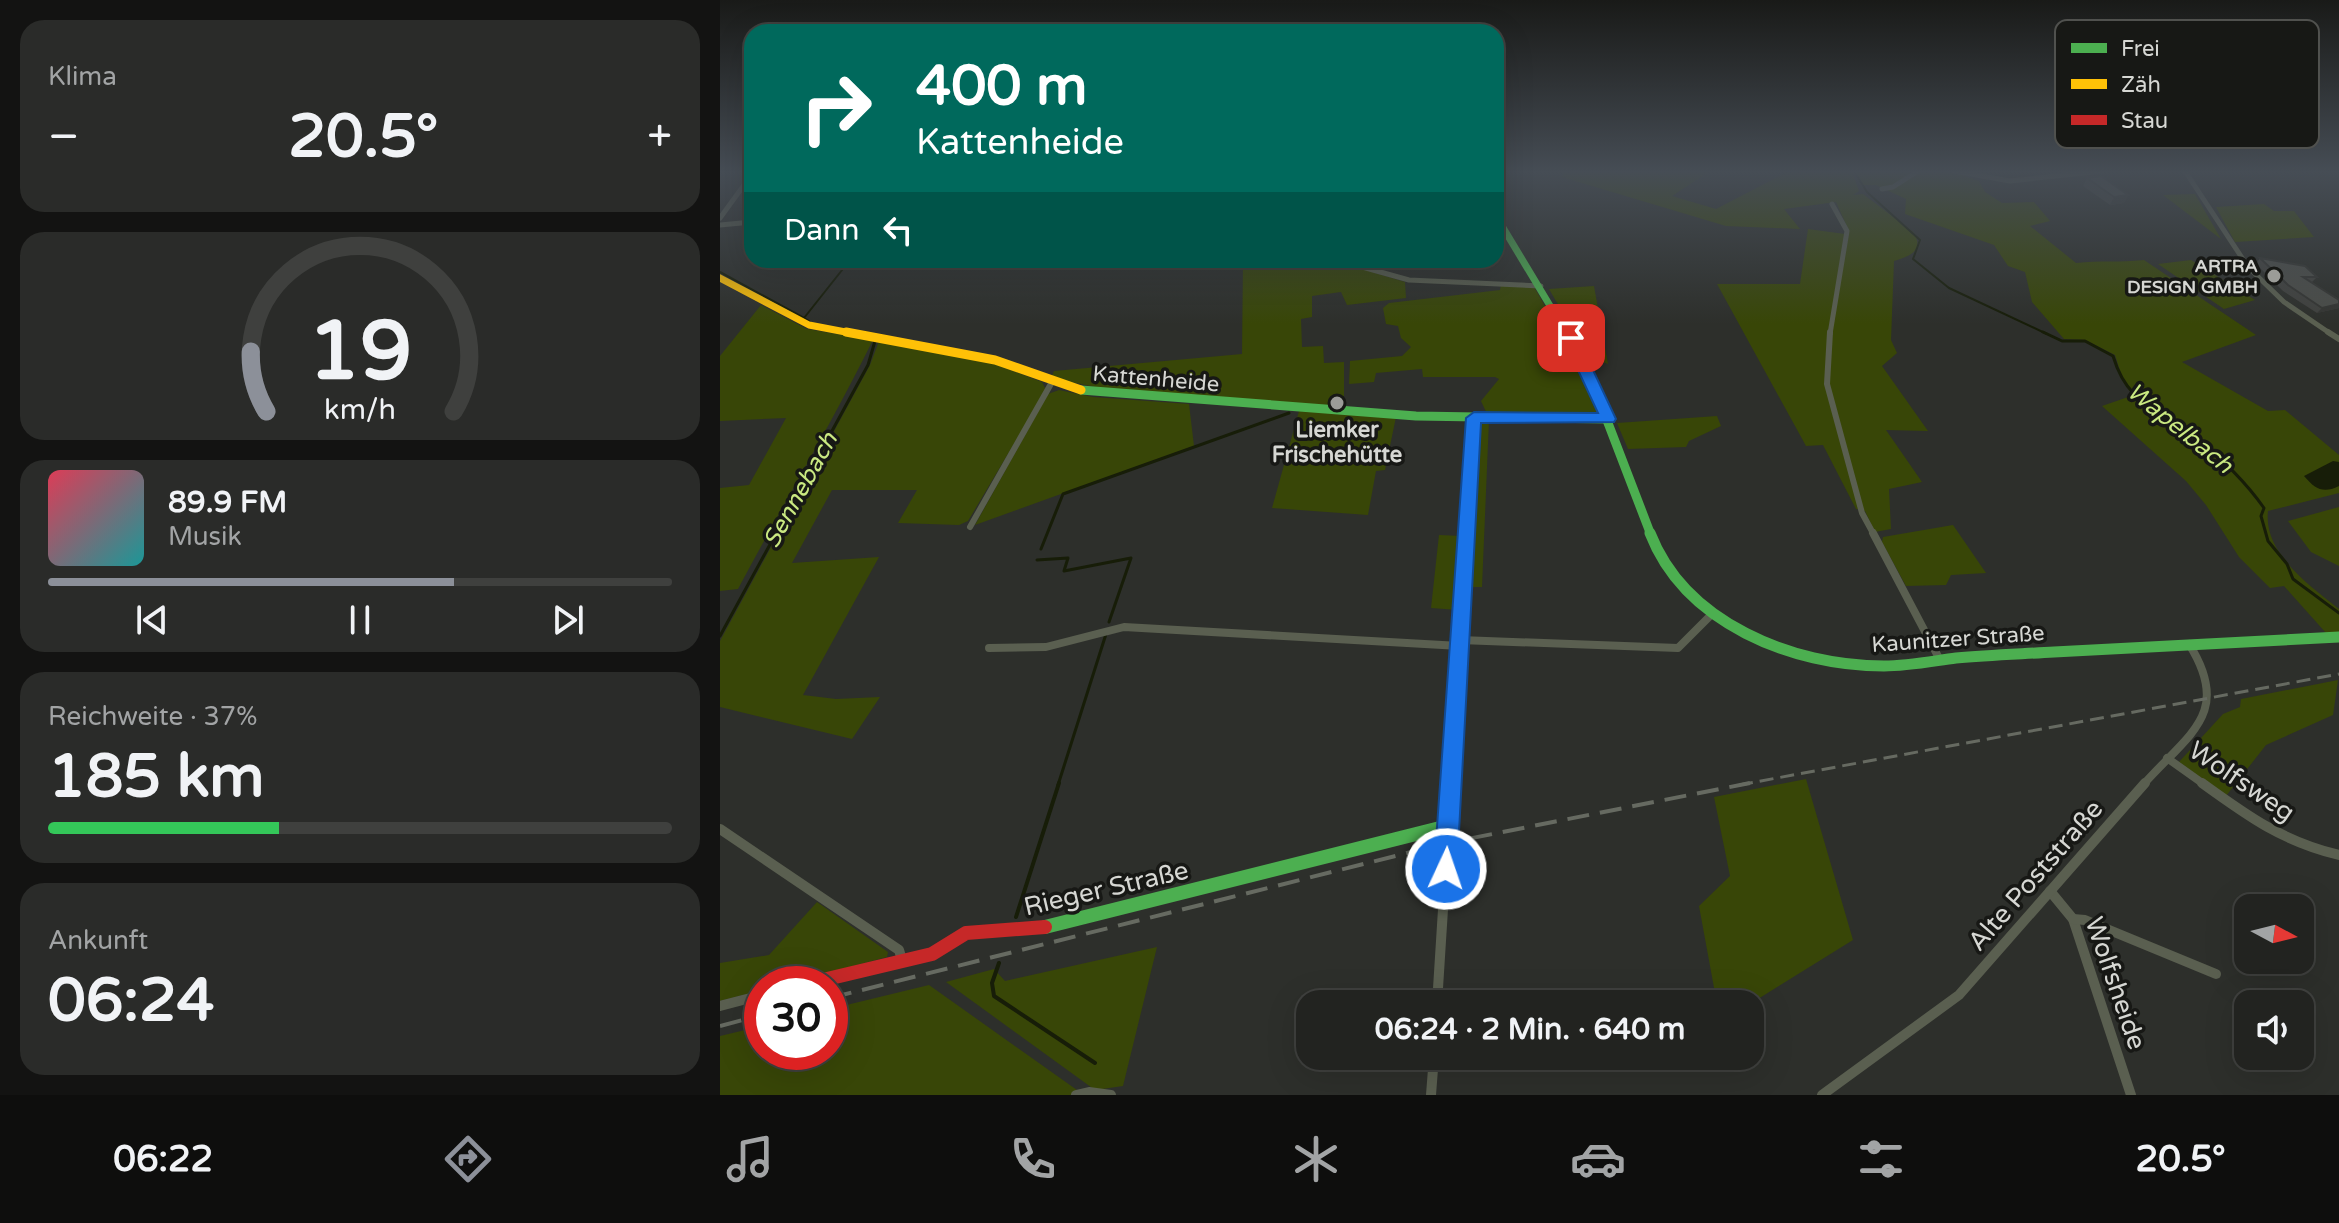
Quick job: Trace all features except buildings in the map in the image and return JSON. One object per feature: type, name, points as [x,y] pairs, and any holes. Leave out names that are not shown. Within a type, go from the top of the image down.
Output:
[{"type":"street","points":[[1842,222],[1847,231],[1831,324],[1827,384],[1862,513],[1940,660]]},
{"type":"street","points":[[2217,222],[2236,253],[2284,302],[2339,339]]},
{"type":"street","points":[[720,225],[744,223]]},
{"type":"street","name":"Kaunitzer Straße","points":[[1504,228],[1585,363],[1660,559],[1681,588],[1712,614],[1750,636],[1820,660],[1884,666],[2189,644],[2339,637]]},
{"type":"street","points":[[1366,268],[1409,280],[1541,286]]},
{"type":"street","name":"Kattenheide","points":[[720,278],[809,325],[995,360],[1088,393],[1121,398],[1474,418],[1608,419]]},
{"type":"street","points":[[970,527],[1052,382]]},
{"type":"street","points":[[1438,990],[1474,418]]},
{"type":"street","points":[[989,648],[1046,647],[1124,627],[1460,643],[1678,648],[1712,614]]},
{"type":"street","name":"Alte Poststraße","points":[[1822,1095],[1959,995],[2167,758],[2211,703],[2205,671],[2189,644]]},
{"type":"street","name":"Wolfsweg","points":[[2167,758],[2267,830],[2306,847],[2339,855]]},
{"type":"street","name":"Rieger Straße","points":[[848,974],[932,954],[966,933],[1052,926],[1448,826]]},
{"type":"street","points":[[720,829],[899,950],[902,960]]},
{"type":"street","name":"Wolfsheide","points":[[2050,891],[2073,919],[2131,1095]]},
{"type":"street","points":[[2073,919],[2085,920],[2216,974]]},
{"type":"street","points":[[720,1006],[744,1000]]},
{"type":"street","points":[[1431,1095],[1433,1070]]},
{"type":"street","points":[[1076,1095],[1105,1092],[1111,1095]]},
{"type":"green space","points":[[1713,222],[1794,222],[1800,229],[1726,226]]},
{"type":"green space","points":[[1845,222],[1900,222],[1913,232],[1917,243],[1911,254],[1894,261],[1891,340],[1897,353],[1882,366],[1928,431],[1886,430],[1922,482],[1889,489],[1891,529],[1875,532],[1865,511],[1856,509],[1823,445],[1806,446],[1717,284],[1800,284],[1808,229],[1845,234],[1849,231]]},
{"type":"green space","points":[[1928,222],[2046,222],[2030,226],[2076,263],[2144,260],[2256,335],[2182,362],[2268,411],[2285,410],[2339,455],[2339,493],[2268,511],[2268,526],[2273,541],[2291,567],[2339,609],[2339,632],[2326,633],[2284,586],[2270,588],[2239,557],[2206,505],[2186,481],[2102,406],[2134,395],[2122,377],[2115,355],[2085,340],[2064,339],[2032,302],[2025,272],[2008,266],[1994,245]]},
{"type":"green space","points":[[2199,222],[2211,222],[2221,239]]},
{"type":"green space","points":[[2224,222],[2303,222],[2314,237],[2235,242]]},
{"type":"green space","points":[[2191,260],[2255,300],[2224,309],[2158,264]]},
{"type":"green space","points":[[1243,268],[1359,268],[1405,282],[1406,298],[1347,305],[1341,292],[1312,296],[1312,317],[1301,319],[1302,347],[1323,346],[1324,363],[1344,362],[1344,399],[1332,399],[1330,406],[1125,393],[1051,378],[1054,371],[1242,354]]},
{"type":"green space","points":[[1501,284],[1533,285],[1577,363],[1600,417],[1488,416],[1481,401],[1499,379],[1495,377],[1423,377],[1422,369],[1376,373],[1374,382],[1349,384],[1350,361],[1402,356],[1411,347],[1401,338],[1398,326],[1386,324],[1383,308],[1389,303],[1500,290]]},
{"type":"green space","points":[[1594,286],[1608,364],[1588,356],[1549,289]]},
{"type":"green space","points":[[761,305],[807,329],[873,340],[738,589],[720,591],[720,488],[749,485],[786,418],[720,421],[720,356]]},
{"type":"green space","points":[[879,341],[992,363],[1042,382],[1046,390],[968,521],[959,525],[898,523],[917,490],[832,490],[792,563],[879,557],[803,695],[836,699],[880,697],[852,739],[720,707],[720,641],[870,365]]},
{"type":"green space","points":[[1059,390],[1093,397],[1189,404],[1194,446],[975,525],[1048,394]]},
{"type":"green space","points":[[1299,411],[1396,417],[1385,470],[1376,471],[1368,515],[1272,508]]},
{"type":"green space","points":[[1717,416],[1721,426],[1689,441],[1686,447],[1628,449],[1617,423]]},
{"type":"green space","points":[[1476,420],[1489,420],[1482,587],[1467,587]]},
{"type":"green space","points":[[2339,507],[2339,566],[2311,552],[2288,521]]},
{"type":"green space","points":[[1953,525],[1986,573],[1951,575],[1946,585],[1906,586],[1882,542],[1883,537]]},
{"type":"green space","points":[[1439,535],[1462,536],[1458,610],[1431,608]]},
{"type":"green space","points":[[2338,680],[2333,715],[2266,745],[2226,796],[2179,762],[2223,714],[2240,707],[2241,699]]},
{"type":"green space","points":[[1806,779],[1853,940],[1764,995],[1764,990],[1714,990],[1699,906],[1730,876],[1714,797]]},
{"type":"green space","points":[[817,902],[888,952],[887,957],[848,967],[744,966],[744,995],[720,1001],[720,963],[769,955]]},
{"type":"green space","points":[[1157,947],[1123,1086],[1095,1090],[946,982],[994,969],[1005,981]]},
{"type":"green space","points":[[929,985],[1084,1095],[720,1095],[720,1036],[744,1030],[744,1070],[848,1070],[848,1005]]},
{"type":"shaded area","points":[[2333,461],[2339,462],[2339,486],[2320,489],[2304,476]]},
{"type":"waterway","name":"Wapelbach","points":[[1900,222],[1920,240],[1913,259],[1949,288],[2047,334]]},
{"type":"waterway","name":"Sennebach","points":[[804,318],[844,268]]},
{"type":"waterway","points":[[720,272],[804,318]]},
{"type":"waterway","name":"Sennebach","points":[[804,318],[809,321]]},
{"type":"waterway","name":"Wapelbach","points":[[2043,332],[2062,341],[2085,341],[2113,356],[2119,373],[2136,396],[2194,436],[2249,488],[2264,508],[2261,516],[2268,541],[2287,564],[2293,579],[2339,613]]},
{"type":"waterway","name":"Sennebach","points":[[720,636],[868,365],[875,341]]},
{"type":"waterway","points":[[1041,549],[1063,494],[1289,413]]},
{"type":"waterway","points":[[1037,560],[1068,558],[1064,571],[1131,558],[1109,622]]},
{"type":"waterway","points":[[1058,785],[1106,634]]},
{"type":"waterway","points":[[1016,917],[1059,783]]},
{"type":"waterway","points":[[999,963],[992,983],[994,996],[1095,1063]]},
{"type":"railway","points":[[1739,785],[2339,674]]},
{"type":"railway","points":[[848,993],[1447,843],[1750,783]]},
{"type":"railway","points":[[720,1026],[744,1020]]},
{"type":"traffic: fast","points":[[1504,229],[1585,363],[1660,559],[1681,588],[1712,614],[1750,636],[1820,660],[1884,666],[1980,656],[2339,637]]},
{"type":"traffic: fast","points":[[1081,390],[1416,416],[1608,419]]},
{"type":"traffic: fast","points":[[1045,927],[1448,826]]},
{"type":"traffic: slow","points":[[720,278],[809,325],[995,360],[1081,390]]},
{"type":"traffic: jam","points":[[848,974],[932,954],[966,933],[1045,927]]},
{"type":"place","name":"ARTRA DESIGN GMBH","points":[[2274,276]]},
{"type":"place","name":"Liemker Frischehütte","points":[[1337,403]]},
{"type":"route","points":[[1446,869],[1474,418],[1608,419],[1571,338]]}]
